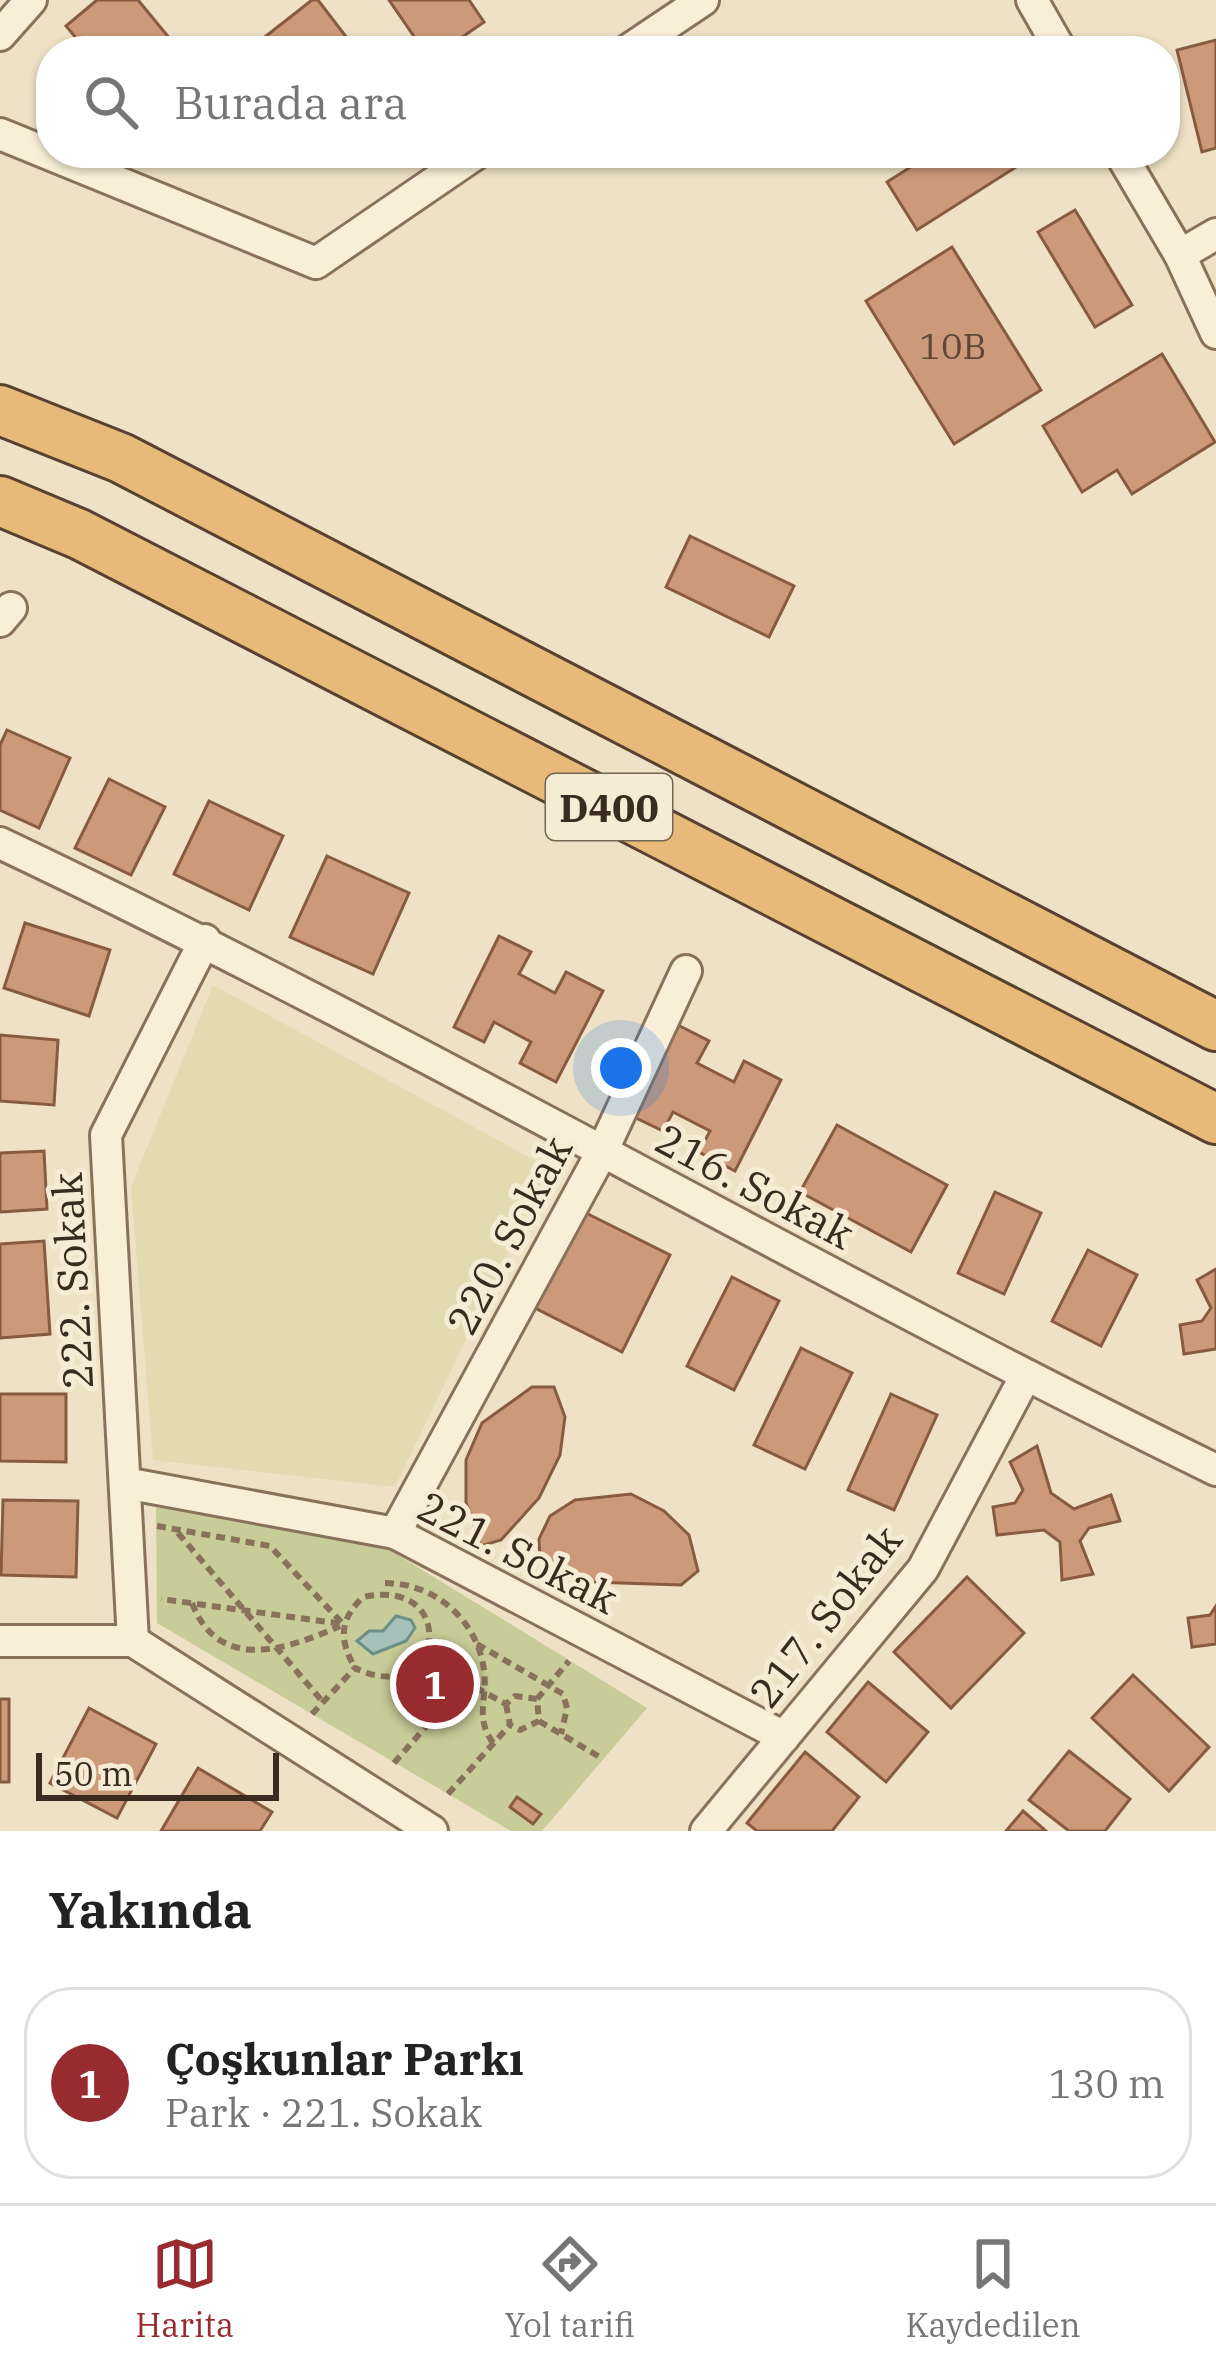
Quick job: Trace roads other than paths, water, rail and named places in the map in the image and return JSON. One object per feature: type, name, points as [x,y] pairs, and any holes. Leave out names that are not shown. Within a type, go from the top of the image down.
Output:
[{"type":"highway","name":"D400","points":[[0,410],[121,458],[1216,1026]]},
{"type":"highway","name":"D400","points":[[0,501],[79,534],[1216,1119]]},
{"type":"street","points":[[0,35],[31,0]]},
{"type":"street","points":[[650,36],[703,0]]},
{"type":"street","points":[[1032,0],[1052,36]]},
{"type":"street","points":[[0,134],[36,149]]},
{"type":"street","points":[[83,168],[316,263],[455,168]]},
{"type":"street","points":[[1129,168],[1180,255],[1216,333]]},
{"type":"street","points":[[1180,255],[1216,234]]},
{"type":"street","name":"216. Sokak","points":[[0,843],[205,940],[1025,1377],[1216,1470]]},
{"type":"street","name":"222. Sokak","points":[[133,1640],[106,1135],[205,940]]},
{"type":"street","name":"220. Sokak","points":[[395,1533],[602,1152],[686,971]]},
{"type":"street","name":"217. Sokak","points":[[706,1831],[923,1569],[1025,1377]]},
{"type":"street","name":"221. Sokak","points":[[125,1483],[395,1533],[784,1737]]},
{"type":"street","points":[[0,1641],[133,1640],[433,1831]]},
{"type":"water","points":[[396,1616],[411,1620],[415,1628],[406,1641],[373,1654],[357,1641],[369,1631],[383,1631]]},
{"type":"place","name":"Çoşkunlar Parkı","points":[[435,1684]]}]
